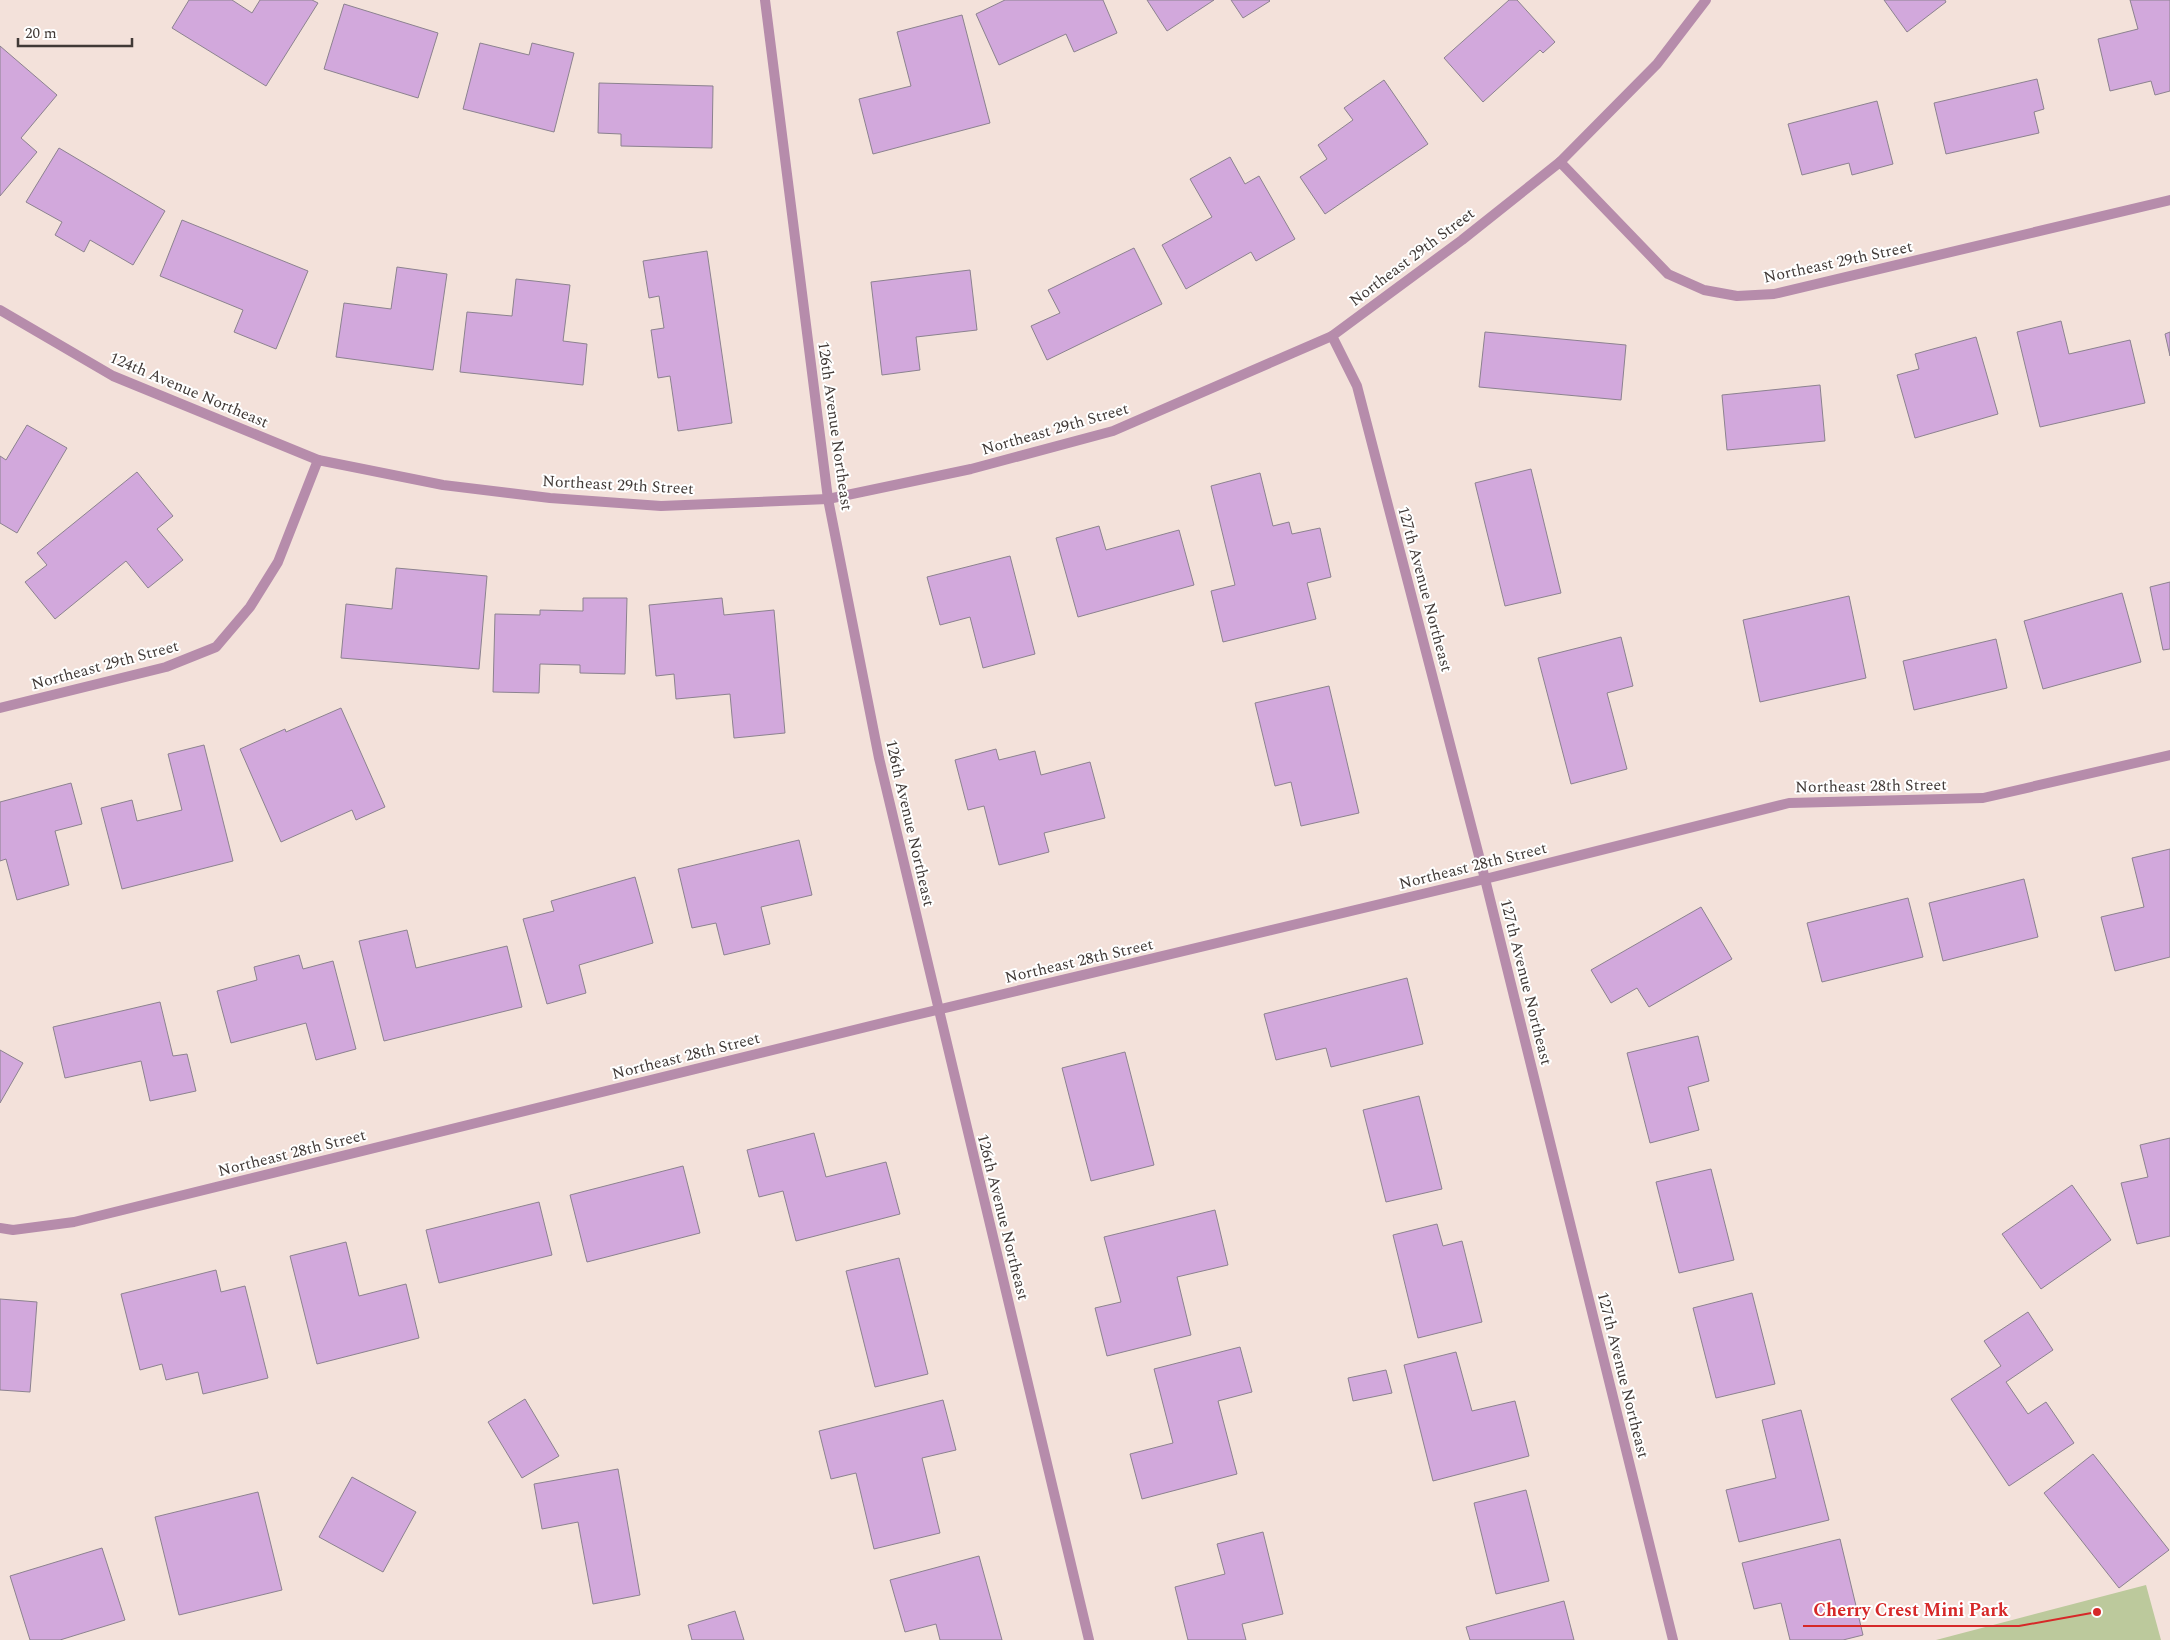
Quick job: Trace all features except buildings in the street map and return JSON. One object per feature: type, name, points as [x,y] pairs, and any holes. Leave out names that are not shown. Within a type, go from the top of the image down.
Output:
[{"type":"street","name":"126th Avenue Northeast","points":[[765,0],[828,499],[879,758],[1089,1640]]},
{"type":"street","points":[[1560,162],[1656,64],[1706,0]]},
{"type":"street","name":"Northeast 29th Street","points":[[0,708],[166,668],[216,647],[250,607],[278,562],[318,460],[443,485],[559,499],[661,506],[828,499],[971,469],[1113,431],[1332,336],[1462,240],[1560,162],[1668,274],[1704,290],[1737,296],[1774,294],[2170,200]]},
{"type":"street","name":"124th Avenue Northeast","points":[[0,310],[113,376],[318,460]]},
{"type":"street","name":"127th Avenue Northeast","points":[[1332,336],[1357,386],[1485,879],[1673,1640]]},
{"type":"street","name":"Northeast 28th Street","points":[[0,1228],[13,1230],[74,1222],[938,1010],[1485,879],[1789,803],[1983,798],[2170,755]]},
{"type":"green space","points":[[2146,1585],[2161,1640],[1936,1640]]},
{"type":"place","name":"Cherry Crest Mini Park","points":[[2097,1612]]}]
